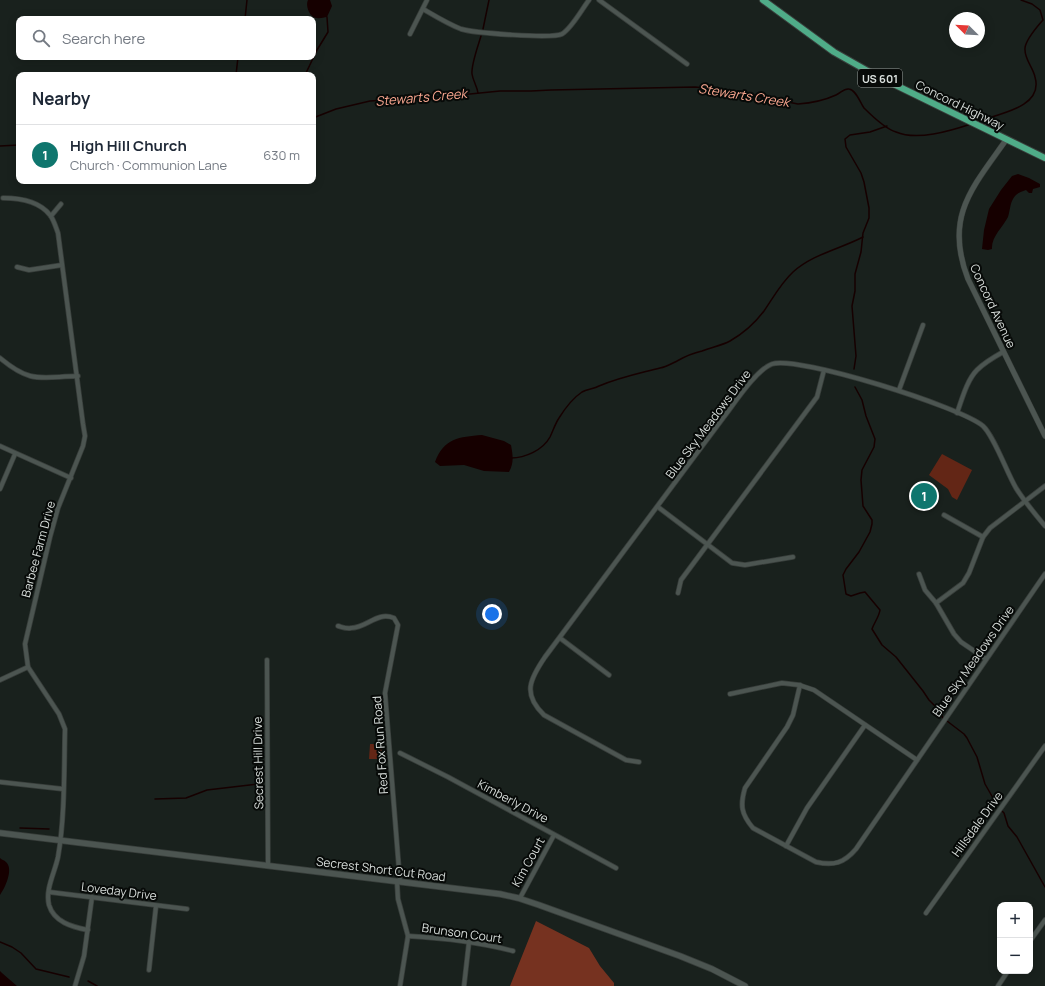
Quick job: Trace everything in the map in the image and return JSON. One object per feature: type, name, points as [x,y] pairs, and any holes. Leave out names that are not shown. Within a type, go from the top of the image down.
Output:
[{"type":"highway","name":"Concord Highway","points":[[763,0],[834,52],[873,74],[1006,140]]},
{"type":"highway","name":"US 601","points":[[1006,140],[1045,158]]},
{"type":"main road","name":"Secrest Short Cut Road","points":[[0,833],[189,857],[268,865],[500,894],[520,898],[712,969],[745,986]]},
{"type":"street","points":[[410,34],[427,0]]},
{"type":"street","points":[[423,9],[453,25],[469,31],[547,36],[563,33],[570,27],[589,0]]},
{"type":"street","points":[[599,0],[687,64]]},
{"type":"street","name":"Concord Avenue","points":[[1006,140],[976,182],[965,203],[960,219],[959,234],[964,269],[1045,436]]},
{"type":"street","points":[[3,198],[19,198],[31,201],[51,216],[61,204]]},
{"type":"street","name":"Barbee Farm Drive","points":[[49,892],[58,857],[60,840],[65,729],[62,720],[28,667],[25,644],[58,508],[83,446],[85,436],[60,242],[51,216]]},
{"type":"street","points":[[17,267],[29,270],[62,266]]},
{"type":"street","points":[[899,390],[923,325]]},
{"type":"street","points":[[957,413],[970,380],[976,371],[987,361],[1003,352]]},
{"type":"street","points":[[0,358],[8,366],[22,374],[32,377],[44,378],[78,376]]},
{"type":"street","name":"Blue Sky Meadows Drive","points":[[639,762],[626,760],[544,715],[536,708],[531,696],[530,684],[534,672],[732,407],[765,367],[774,363],[792,364],[824,370],[899,390],[972,419],[983,426],[1016,488],[1045,526]]},
{"type":"street","points":[[678,593],[681,580],[817,397],[824,370]]},
{"type":"street","points":[[0,446],[71,478]]},
{"type":"street","points":[[0,489],[15,454]]},
{"type":"street","points":[[936,603],[963,583],[969,573],[983,537],[990,528],[1045,486]]},
{"type":"street","points":[[658,507],[732,563],[745,565],[793,557]]},
{"type":"street","points":[[944,514],[983,537]]},
{"type":"street","points":[[918,574],[925,590],[936,603],[954,634],[961,642],[986,659]]},
{"type":"street","name":"Blue Sky Meadows Drive","points":[[800,685],[793,715],[787,727],[745,788],[742,799],[742,809],[746,819],[753,828],[816,862],[827,865],[848,858],[856,849],[1045,574]]},
{"type":"street","name":"Red Fox Run Road","points":[[338,626],[352,628],[360,626],[374,618],[384,616],[394,618],[398,625],[385,693],[399,882],[398,899],[408,936]]},
{"type":"street","points":[[560,638],[609,675]]},
{"type":"street","name":"Secrest Hill Drive","points":[[267,660],[268,865]]},
{"type":"street","points":[[0,680],[28,667]]},
{"type":"street","points":[[730,694],[782,683],[800,685],[814,690],[917,760]]},
{"type":"street","points":[[786,846],[807,808],[865,725]]},
{"type":"street","name":"Hillsdale Drive","points":[[926,913],[1045,746]]},
{"type":"street","name":"Kimberly Drive","points":[[400,753],[616,868]]},
{"type":"street","points":[[0,782],[63,789]]},
{"type":"street","name":"Kim Court","points":[[520,898],[554,835]]},
{"type":"street","points":[[49,892],[50,905],[55,915],[61,921],[71,926],[88,930]]},
{"type":"street","name":"Loveday Drive","points":[[49,892],[187,910]]},
{"type":"street","points":[[75,986],[84,956],[92,898]]},
{"type":"street","points":[[149,970],[156,906]]},
{"type":"street","points":[[1032,938],[1045,920]]},
{"type":"street","points":[[400,986],[408,936]]},
{"type":"street","name":"Brunson Court","points":[[408,936],[440,938],[489,945],[513,951]]},
{"type":"street","points":[[464,986],[468,942]]},
{"type":"street","points":[[998,986],[1006,974]]},
{"type":"shaded area","points":[[308,0],[330,0],[332,6],[327,17],[318,18],[310,14],[307,2]]},
{"type":"shaded area","points":[[1018,174],[1040,184],[1040,187],[1033,189],[1032,193],[1029,193],[1026,190],[1016,195],[1011,203],[1008,217],[993,240],[992,249],[982,249],[984,230],[989,209],[1012,176]]},
{"type":"shaded area","points":[[482,435],[504,441],[511,445],[513,459],[509,472],[484,471],[464,465],[440,466],[435,462],[443,448],[453,440]]},
{"type":"shaded area","points":[[942,454],[972,470],[957,500],[952,497],[948,489],[929,475]]},
{"type":"shaded area","points":[[370,744],[382,744],[381,759],[369,759]]},
{"type":"shaded area","points":[[0,858],[8,865],[9,874],[0,895]]},
{"type":"shaded area","points":[[536,921],[589,948],[600,966],[614,983],[614,986],[510,986]]},
{"type":"shaded area","points":[[0,971],[2,973],[17,986],[0,986]]},
{"type":"waterway","points":[[245,16],[247,0]]},
{"type":"waterway","points":[[483,29],[489,0]]},
{"type":"waterway","name":"Stewarts Creek","points":[[976,122],[1017,108],[1026,103],[1033,96],[1036,88],[1035,77],[1027,59],[1025,48],[1030,37],[1043,20],[1040,10],[1032,4],[1021,0]]},
{"type":"waterway","points":[[316,52],[328,32],[327,17]]},
{"type":"waterway","points":[[478,93],[472,70],[481,36]]},
{"type":"waterway","points":[[236,72],[238,60]]},
{"type":"waterway","points":[[306,72],[312,60]]},
{"type":"waterway","name":"Stewarts Creek","points":[[316,117],[336,109],[370,101],[500,91],[695,87],[726,90],[798,104],[822,100],[849,89],[856,94],[864,108],[879,122],[904,135],[914,136],[934,134],[971,124]]},
{"type":"waterway","points":[[854,369],[856,356],[852,306],[855,291],[855,274],[861,252],[863,233],[869,218],[869,208],[861,173],[846,147],[845,139],[850,135],[870,132],[887,126]]},
{"type":"waterway","name":"Stewarts Creek","points":[[0,146],[16,145]]},
{"type":"waterway","points":[[511,458],[528,455],[543,446],[550,437],[563,411],[582,392],[622,378],[664,367],[689,355],[730,341],[745,331],[757,320],[777,291],[793,272],[818,256],[863,237]]},
{"type":"waterway","points":[[855,387],[862,400],[866,416],[875,439],[874,447],[862,470],[861,480],[863,506],[872,520],[872,524],[870,532],[859,552],[843,575],[846,594],[851,596],[865,592],[880,610],[872,629],[882,645],[896,657],[929,700],[937,708],[943,718]]},
{"type":"waterway","points":[[947,721],[967,738],[977,757],[985,784],[997,805]]},
{"type":"waterway","points":[[155,799],[186,798],[207,790],[258,784]]},
{"type":"waterway","points":[[1001,810],[1004,813],[1008,826],[1017,837],[1045,887]]},
{"type":"waterway","points":[[20,828],[49,829]]},
{"type":"waterway","points":[[0,942],[21,953],[36,969],[69,977]]},
{"type":"waterway","points":[[88,981],[97,986]]},
{"type":"place","name":"High Hill Church","points":[[924,496]]}]
